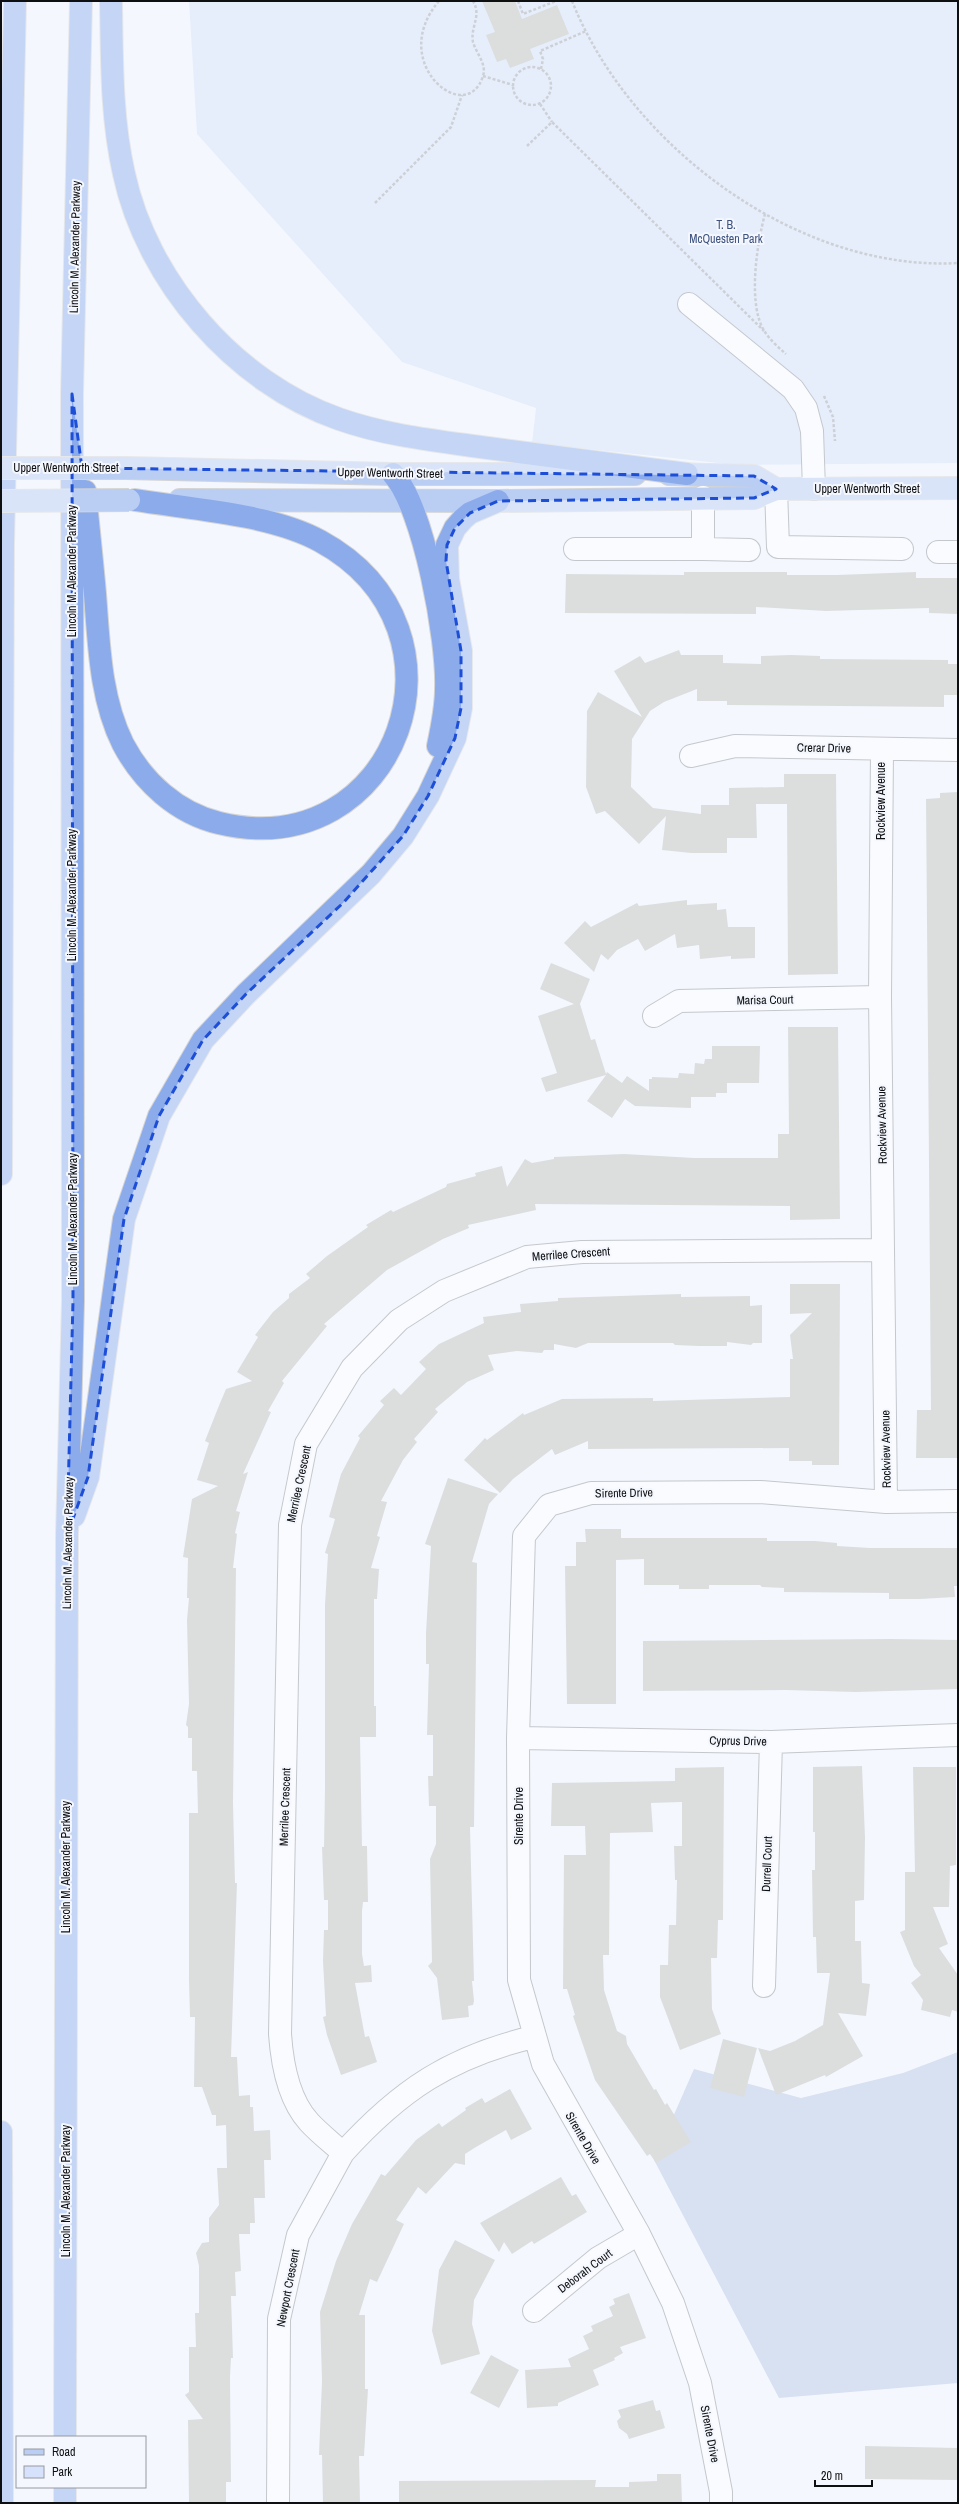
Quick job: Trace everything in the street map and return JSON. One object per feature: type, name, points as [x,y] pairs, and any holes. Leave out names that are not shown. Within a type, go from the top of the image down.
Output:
[{"type":"highway","points":[[1,1174],[2,536],[15,1]]},
{"type":"highway","name":"Lincoln M. Alexander Parkway","points":[[65,2436],[67,1535],[73,1301],[72,394],[80,1]]},
{"type":"highway","points":[[111,1],[117,136],[124,176],[136,215],[154,255],[173,287],[197,319],[245,366],[307,405],[337,419],[372,429],[439,441],[686,474]]},
{"type":"highway","points":[[72,394],[105,686],[113,719],[124,745],[140,771],[161,794],[184,810],[206,820],[234,827],[260,829],[286,826],[314,818],[339,806],[359,790],[389,754],[405,708],[408,679],[406,651],[397,624],[386,600],[370,578],[345,557],[320,541],[297,531],[231,516],[132,500]]},
{"type":"highway","points":[[393,474],[400,482],[409,500],[431,576],[444,648],[446,688],[444,718],[428,796]]},
{"type":"highway","points":[[67,1535],[88,1477],[124,1219],[159,1116],[203,1040],[246,994],[371,874],[403,836],[428,796],[455,738],[461,708],[461,651],[448,579],[447,545],[455,528],[463,519],[470,513],[498,501]]},
{"type":"highway","points":[[1,2132],[2,2503]]},
{"type":"highway","points":[[65,2488],[65,2503]]},
{"type":"main road","name":"Upper Wentworth Street","points":[[1,468],[126,468],[393,474],[686,474],[754,476],[776,489]]},
{"type":"main road","name":"Upper Wentworth Street","points":[[1,501],[498,501],[703,497],[754,498],[776,489],[958,488]]},
{"type":"street","points":[[689,304],[792,389],[806,408],[812,431],[814,489]]},
{"type":"street","points":[[776,489],[778,548],[902,549]]},
{"type":"street","points":[[703,497],[703,549]]},
{"type":"street","points":[[575,549],[749,550]]},
{"type":"street","name":"Crerar Drive","points":[[691,756],[735,746],[958,750]]},
{"type":"street","name":"Rockview Avenue","points":[[882,749],[880,997],[886,1502]]},
{"type":"street","name":"Marisa Court","points":[[654,1016],[679,1001],[880,997]]},
{"type":"street","name":"Merrilee Crescent","points":[[342,2155],[308,2121],[296,2101],[284,2067],[280,2034],[290,1525],[306,1444],[352,1368],[399,1320],[444,1291],[527,1257],[582,1252],[883,1250]]},
{"type":"street","name":"Sirente Drive","points":[[721,2503],[721,2492],[700,2383],[673,2303],[639,2234],[561,2100],[543,2064],[534,2037],[519,1980],[518,1738],[524,1536],[549,1505],[591,1493],[760,1492],[886,1502],[958,1501]]},
{"type":"street","name":"Cyprus Drive","points":[[518,1738],[771,1742],[958,1735]]},
{"type":"street","name":"Durrell Court","points":[[764,1986],[771,1742]]},
{"type":"street","name":"Newport Crescent","points":[[278,2503],[279,2319],[298,2235],[342,2155],[388,2107],[432,2076],[480,2052],[534,2037]]},
{"type":"street","name":"Deborah Court","points":[[534,2311],[598,2258],[639,2234]]},
{"type":"path","points":[[439,1],[430,11],[423,28],[421,45],[424,62],[437,86],[448,93],[462,94],[478,86],[483,76],[481,58],[473,40],[477,13],[473,1]]},
{"type":"path","points":[[518,1],[523,14],[556,1]]},
{"type":"path","points":[[572,1],[586,31],[617,81],[656,128],[704,171],[765,214],[814,239],[859,254],[909,263],[958,263]]},
{"type":"path","points":[[541,69],[543,59],[540,51],[586,31]]},
{"type":"path","points":[[535,67],[541,69],[550,79],[551,91],[540,104],[526,105],[520,102],[513,91],[512,85],[518,73],[523,69],[535,67]]},
{"type":"path","points":[[483,76],[512,85]]},
{"type":"path","points":[[375,203],[451,127],[462,94]]},
{"type":"path","points":[[540,104],[552,122],[764,331],[789,358]]},
{"type":"path","points":[[527,146],[552,122]]},
{"type":"path","points":[[764,331],[757,305],[755,278],[759,237],[765,214]]},
{"type":"path","points":[[821,391],[827,400],[833,417],[835,441]]},
{"type":"highlighted area","points":[[72,394],[82,468],[754,476],[776,489],[754,498],[498,501],[470,513],[455,528],[447,545],[446,561],[461,651],[461,708],[455,738],[428,796],[403,836],[343,903],[246,994],[203,1040],[159,1116],[124,1219],[88,1477],[67,1535],[73,1301]]},
{"type":"green space","name":"T. B. McQuesten Park","points":[[189,1],[958,1],[958,463],[737,465],[532,443],[536,408],[402,362],[197,134]]},
{"type":"shaded area","points":[[958,2052],[958,2383],[779,2398],[654,2160],[694,2069],[801,2098],[903,2073]]},
{"type":"building","points":[[482,1],[515,1],[522,19],[557,5],[569,34],[530,49],[534,59],[510,68],[506,59],[497,62],[486,35],[495,32]]},
{"type":"building","points":[[684,572],[787,572],[787,575],[837,575],[916,572],[916,578],[958,578],[958,614],[929,613],[929,608],[826,611],[756,607],[756,614],[565,613],[566,574],[684,575]]},
{"type":"building","points":[[679,650],[681,655],[723,655],[723,663],[761,664],[761,656],[791,655],[820,656],[820,659],[948,660],[948,664],[958,664],[958,695],[944,695],[944,707],[727,705],[727,701],[697,701],[697,689],[664,702],[650,711],[632,739],[631,787],[653,808],[701,814],[701,805],[729,805],[729,788],[784,787],[784,774],[836,774],[838,974],[788,975],[787,804],[756,804],[757,838],[727,838],[727,853],[691,853],[662,850],[666,816],[639,844],[605,811],[596,814],[586,787],[587,711],[598,692],[642,717],[614,671],[640,656],[645,663]]},
{"type":"building","points":[[958,792],[958,1458],[916,1458],[917,1410],[931,1410],[926,799],[940,798],[940,793]]},
{"type":"building","points":[[687,900],[687,905],[717,903],[717,910],[726,909],[728,927],[755,927],[755,958],[731,959],[731,956],[700,959],[699,945],[677,948],[675,934],[645,951],[638,939],[617,950],[608,960],[601,954],[594,972],[564,943],[585,921],[591,927],[637,903],[639,906]]},
{"type":"building","points":[[551,963],[590,979],[580,1004],[591,1040],[595,1039],[606,1074],[607,1072],[622,1083],[627,1076],[649,1091],[649,1079],[652,1079],[652,1077],[678,1078],[679,1073],[694,1074],[695,1063],[704,1064],[705,1059],[712,1059],[712,1046],[760,1046],[759,1083],[727,1083],[727,1093],[716,1093],[716,1097],[691,1097],[691,1108],[635,1106],[625,1099],[612,1118],[587,1101],[606,1075],[546,1092],[541,1078],[557,1073],[538,1016],[574,1004],[540,989]]},
{"type":"building","points":[[788,1027],[838,1027],[840,1219],[790,1220],[790,1206],[535,1204],[536,1210],[468,1225],[469,1228],[443,1239],[387,1270],[324,1324],[327,1326],[282,1381],[284,1383],[268,1411],[271,1412],[243,1474],[248,1472],[236,1511],[240,1512],[235,1533],[237,1534],[233,1568],[236,1568],[233,1803],[235,1883],[237,1883],[231,2057],[237,2057],[239,2096],[250,2095],[250,2107],[253,2107],[254,2131],[270,2130],[271,2160],[264,2160],[265,2198],[254,2198],[255,2223],[250,2223],[250,2234],[239,2234],[241,2271],[235,2272],[236,2296],[231,2296],[233,2358],[231,2358],[230,2377],[231,2482],[226,2482],[226,2503],[189,2503],[188,2420],[203,2419],[185,2395],[189,2392],[189,2347],[196,2347],[195,2313],[199,2313],[199,2266],[196,2253],[202,2243],[209,2242],[209,2218],[219,2205],[217,2168],[227,2168],[226,2125],[216,2126],[216,2115],[212,2115],[202,2087],[194,2087],[195,2017],[190,2017],[189,1980],[189,1813],[198,1813],[197,1771],[192,1771],[192,1738],[188,1738],[188,1727],[186,1725],[189,1704],[187,1620],[189,1598],[187,1598],[188,1558],[183,1557],[192,1499],[218,1486],[197,1480],[209,1443],[205,1441],[218,1408],[226,1389],[252,1381],[237,1372],[258,1337],[255,1335],[273,1312],[289,1298],[289,1294],[310,1278],[306,1274],[327,1256],[368,1227],[366,1225],[391,1210],[393,1212],[446,1187],[447,1184],[476,1176],[475,1173],[502,1166],[507,1187],[525,1159],[532,1163],[554,1159],[554,1157],[624,1154],[694,1158],[778,1158],[778,1134],[789,1134]]},
{"type":"building","points":[[790,1284],[840,1284],[839,1465],[812,1465],[812,1461],[789,1461],[789,1448],[588,1449],[588,1441],[555,1455],[552,1449],[513,1479],[500,1493],[464,1460],[485,1438],[487,1440],[523,1413],[524,1415],[562,1399],[653,1398],[653,1401],[790,1397],[790,1359],[793,1359],[790,1335],[812,1313],[790,1314]]},
{"type":"building","points":[[681,1294],[681,1297],[750,1296],[750,1306],[762,1305],[762,1343],[753,1343],[751,1345],[727,1342],[727,1346],[699,1346],[675,1345],[673,1343],[588,1343],[576,1348],[554,1344],[554,1350],[544,1350],[542,1353],[517,1351],[488,1355],[494,1370],[467,1382],[435,1409],[438,1412],[414,1439],[417,1442],[403,1460],[381,1501],[387,1502],[377,1536],[380,1537],[371,1568],[379,1569],[377,1599],[374,1599],[374,1706],[376,1706],[376,1737],[360,1737],[362,1846],[367,1846],[368,1902],[363,1902],[362,1954],[364,1966],[371,1965],[372,1982],[355,1983],[365,2037],[369,2036],[377,2062],[341,2075],[327,2035],[323,2017],[326,2016],[323,1961],[324,1930],[328,1930],[328,1900],[324,1900],[322,1847],[324,1847],[325,1605],[328,1554],[325,1553],[335,1519],[329,1517],[341,1474],[360,1438],[358,1436],[384,1405],[380,1401],[394,1388],[401,1395],[426,1369],[419,1362],[439,1344],[484,1323],[483,1317],[521,1312],[520,1304],[558,1301],[558,1298]]},
{"type":"building","points":[[448,1478],[498,1494],[489,1504],[472,1562],[477,1563],[474,1827],[470,1827],[474,1981],[472,1981],[474,2001],[473,2005],[468,2006],[469,2017],[442,2020],[437,1978],[428,1966],[432,1962],[430,1859],[436,1844],[436,1806],[429,1806],[428,1776],[433,1776],[433,1735],[427,1735],[429,1664],[426,1664],[426,1633],[431,1546],[425,1544]]},
{"type":"building","points":[[585,1529],[621,1529],[621,1538],[767,1538],[767,1541],[815,1541],[837,1543],[837,1546],[870,1548],[958,1548],[958,1586],[954,1586],[955,1597],[920,1599],[889,1599],[889,1593],[784,1592],[784,1588],[762,1587],[760,1585],[709,1585],[709,1589],[679,1589],[679,1585],[644,1585],[644,1559],[616,1560],[616,1704],[567,1704],[565,1566],[576,1566],[576,1542],[586,1542]]},
{"type":"building","points":[[891,1639],[958,1640],[958,1689],[856,1692],[785,1690],[643,1691],[643,1641]]},
{"type":"building","points":[[862,1766],[865,1837],[864,1900],[855,1901],[855,1941],[861,1941],[862,1983],[870,1984],[866,2016],[838,2013],[863,2056],[826,2077],[825,2075],[776,2095],[758,2048],[770,2051],[795,2041],[823,2025],[830,1973],[817,1973],[816,1937],[813,1937],[812,1870],[815,1870],[815,1832],[813,1832],[813,1767]]},
{"type":"building","points":[[724,1767],[723,1920],[718,1920],[717,1958],[711,1958],[712,2009],[721,2034],[680,2050],[660,1997],[660,1965],[668,1965],[669,1925],[676,1925],[677,1880],[675,1880],[674,1846],[682,1846],[682,1802],[651,1803],[653,1832],[610,1833],[609,1955],[603,1955],[604,1990],[617,2031],[626,2036],[627,2044],[654,2090],[656,2089],[665,2105],[667,2103],[691,2142],[656,2163],[650,2154],[647,2156],[595,2080],[573,2016],[575,2015],[567,1989],[563,1989],[564,1855],[586,1855],[585,1826],[551,1826],[552,1783],[675,1781],[675,1768]]},
{"type":"building","points":[[913,1767],[956,1767],[956,1865],[950,1866],[949,1907],[933,1907],[948,1944],[939,1948],[958,1975],[958,2012],[952,2010],[950,2017],[921,2010],[923,2000],[911,1983],[921,1975],[914,1966],[900,1932],[905,1930],[905,1872],[915,1872]]},
{"type":"building","points":[[723,2039],[757,2048],[744,2097],[710,2088]]},
{"type":"building","points":[[510,2089],[532,2129],[511,2140],[506,2130],[465,2154],[465,2165],[455,2163],[426,2194],[418,2187],[396,2220],[404,2224],[377,2282],[370,2279],[359,2315],[365,2315],[365,2389],[368,2389],[364,2456],[359,2456],[360,2503],[323,2503],[322,2455],[319,2455],[322,2381],[320,2312],[336,2261],[352,2224],[381,2174],[385,2176],[416,2140],[439,2123],[442,2127],[466,2110],[465,2108],[482,2098],[485,2103]]},
{"type":"building","points":[[561,2177],[572,2196],[576,2194],[587,2212],[534,2244],[532,2241],[512,2254],[504,2242],[499,2252],[480,2223]]},
{"type":"building","points":[[455,2240],[495,2260],[474,2300],[472,2324],[480,2354],[441,2365],[432,2331],[439,2270]]},
{"type":"building","points":[[629,2293],[646,2338],[620,2347],[623,2353],[614,2358],[615,2360],[593,2370],[599,2385],[558,2403],[558,2406],[527,2408],[525,2370],[571,2367],[568,2359],[589,2349],[583,2336],[593,2331],[591,2326],[613,2316],[609,2307],[615,2304],[613,2299]]},
{"type":"building","points":[[491,2355],[519,2370],[499,2408],[470,2393]]},
{"type":"building","points":[[653,2400],[656,2411],[660,2410],[665,2428],[629,2439],[627,2434],[619,2428],[617,2421],[621,2417],[618,2410]]},
{"type":"building","points":[[865,2446],[958,2448],[958,2480],[865,2479]]},
{"type":"building","points":[[657,2474],[681,2474],[682,2503],[399,2503],[399,2481],[596,2480],[595,2487],[629,2487],[629,2482],[657,2481]]}]
